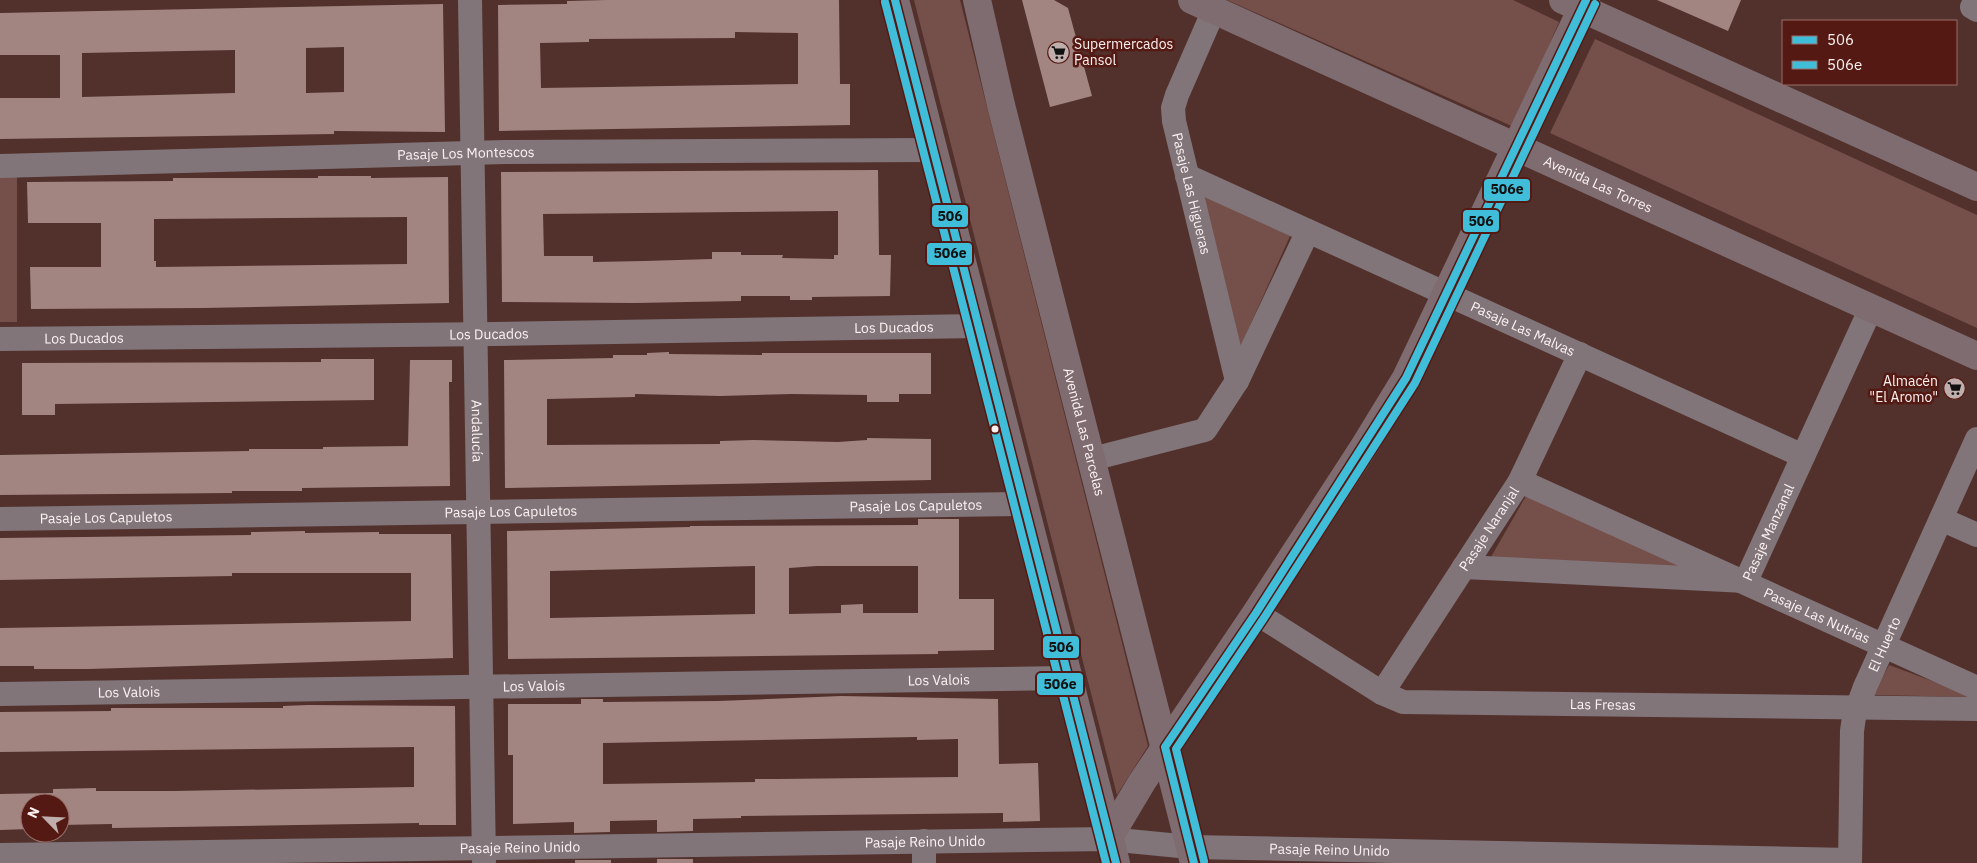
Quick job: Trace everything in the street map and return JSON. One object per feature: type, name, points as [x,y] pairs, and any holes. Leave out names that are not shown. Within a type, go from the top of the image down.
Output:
[{"type":"street","name":"Andalucía","points":[[470,0],[484,855]]},
{"type":"street","points":[[895,0],[1112,851]]},
{"type":"street","name":"Avenida Las Parcelas","points":[[977,0],[1192,855]]},
{"type":"street","points":[[1112,851],[1165,747],[1256,613],[1384,414],[1423,344],[1517,147],[1577,3],[1977,187]]},
{"type":"street","name":"Avenida Las Torres","points":[[1203,5],[1977,356]]},
{"type":"street","name":"Pasaje Las Higueras","points":[[1203,5],[1173,108],[1174,121],[1237,381]]},
{"type":"street","name":"Pasaje Los Montescos","points":[[0,166],[472,153],[933,150]]},
{"type":"street","name":"Pasaje Las Malvas","points":[[1187,176],[1803,456]]},
{"type":"street","points":[[1092,459],[1206,430],[1237,381],[1308,231]]},
{"type":"street","name":"Pasaje Manzanal","points":[[1464,567],[1746,581],[1871,308]]},
{"type":"street","name":"Los Ducados","points":[[0,338],[475,334],[978,326]]},
{"type":"street","name":"Pasaje Naranjal","points":[[1382,693],[1520,481],[1580,354]]},
{"type":"street","name":"El Huerto","points":[[1850,862],[1852,731],[1858,706],[1977,439]]},
{"type":"street","name":"Pasaje Las Nutrias","points":[[1520,481],[1746,581],[1977,688]]},
{"type":"street","name":"Pasaje Los Capuletos","points":[[0,518],[1023,504]]},
{"type":"street","points":[[1941,519],[1977,535]]},
{"type":"street","name":"Las Fresas","points":[[1256,613],[1382,693],[1403,702],[1858,706],[1977,709]]},
{"type":"street","name":"Los Valois","points":[[0,694],[1067,678]]},
{"type":"street","name":"Pasaje Reino Unido","points":[[0,855],[51,858],[1112,851],[1192,855],[1850,862]]},
{"type":"shaded area","points":[[914,0],[960,0],[1148,746],[1117,795]]},
{"type":"shaded area","points":[[1227,0],[1513,0],[1559,22],[1514,127]]},
{"type":"shaded area","points":[[1595,39],[1977,215],[1977,328],[1550,133]]},
{"type":"shaded area","points":[[0,174],[17,174],[17,322],[0,322]]},
{"type":"shaded area","points":[[1197,191],[1290,236],[1240,348]]},
{"type":"shaded area","points":[[1526,496],[1693,569],[1491,557]]},
{"type":"shaded area","points":[[1889,665],[1975,697],[1873,695]]},
{"type":"building","points":[[839,0],[840,84],[850,84],[850,125],[499,131],[498,5],[567,4],[567,1]],"holes":[[[735,32],[798,33],[798,84],[541,88],[540,43],[589,42],[589,39],[735,38]]]},
{"type":"building","name":"Supermercados Pansol","points":[[1022,0],[1054,0],[1068,8],[1092,96],[1050,107]]},
{"type":"building","points":[[1657,0],[1741,0],[1728,31]]},
{"type":"building","points":[[443,4],[445,132],[334,131],[334,134],[0,139],[0,98],[60,98],[60,55],[0,55],[0,13]],"holes":[[[344,47],[344,92],[306,93],[306,48]],[[235,50],[235,93],[82,97],[82,53]]]},
{"type":"building","points":[[878,170],[879,255],[891,255],[890,296],[812,297],[812,300],[790,300],[790,296],[741,296],[741,301],[635,303],[502,302],[501,172]],"holes":[[[838,211],[838,255],[834,255],[834,259],[782,258],[783,255],[741,255],[741,252],[712,252],[712,259],[593,262],[593,256],[544,256],[543,214]]]},
{"type":"building","points":[[318,176],[371,176],[371,178],[448,177],[449,303],[31,309],[30,267],[101,267],[101,223],[28,223],[27,182],[173,181],[173,178],[318,178]],"holes":[[[407,217],[407,264],[156,267],[156,261],[154,261],[154,219]]]},
{"type":"building","points":[[669,352],[669,354],[762,355],[762,353],[931,353],[931,394],[899,394],[899,402],[867,402],[867,395],[792,394],[720,396],[635,394],[635,397],[547,399],[547,445],[720,444],[720,441],[754,440],[838,442],[867,440],[867,438],[931,439],[931,480],[505,488],[504,360],[613,358],[613,355],[647,355],[647,353]]},
{"type":"building","points":[[321,359],[374,359],[374,400],[55,404],[55,415],[22,415],[22,363],[321,362]]},
{"type":"building","points":[[410,360],[452,360],[452,382],[449,382],[450,486],[302,488],[302,491],[232,491],[232,493],[0,495],[0,455],[408,446]]},
{"type":"building","points":[[918,519],[959,519],[959,599],[994,599],[994,650],[938,651],[938,654],[508,659],[507,531],[690,526],[918,525]],"holes":[[[755,566],[755,614],[550,618],[550,571]],[[817,566],[918,566],[918,613],[863,613],[863,604],[841,605],[841,613],[789,614],[789,568]]]},
{"type":"building","points":[[305,531],[305,533],[379,532],[379,534],[451,534],[453,658],[88,669],[34,669],[34,666],[0,666],[0,628],[411,621],[411,573],[232,573],[232,576],[0,580],[0,538],[251,535],[251,532]]},
{"type":"building","points":[[841,696],[998,699],[999,764],[1038,763],[1040,821],[1003,822],[1003,813],[741,816],[741,818],[693,819],[693,831],[657,832],[657,820],[610,821],[610,832],[574,833],[574,822],[513,824],[513,755],[508,755],[508,704],[581,704],[581,699],[603,699],[603,702],[718,701]],"holes":[[[917,737],[917,740],[958,739],[958,777],[755,779],[755,782],[603,784],[603,743]]]},
{"type":"building","points":[[283,706],[455,706],[456,825],[419,825],[419,823],[112,828],[112,824],[70,825],[70,793],[53,793],[53,789],[96,788],[96,791],[173,791],[414,787],[414,747],[0,752],[0,712],[111,711],[111,708],[283,708]]},
{"type":"building","points":[[0,794],[20,794],[20,829],[0,830]]},
{"type":"building","points":[[657,859],[693,859],[693,863],[657,863]]},
{"type":"building","points":[[575,860],[611,860],[611,863],[575,863]]},
{"type":"transit line","name":"506","points":[[895,0],[1116,863]]},
{"type":"transit line","name":"506","points":[[1194,863],[1165,747],[1256,613],[1406,378],[1586,0]]},
{"type":"transit line","name":"506e","points":[[885,2],[1106,863]]},
{"type":"transit line","name":"506e","points":[[1204,861],[1176,749],[1264,618],[1415,383],[1595,4]]},
{"type":"place","name":"Supermercados Pansol","points":[[1058,52]]},
{"type":"place","name":"Almacén \"El Aromo\"","points":[[1954,389]]}]
